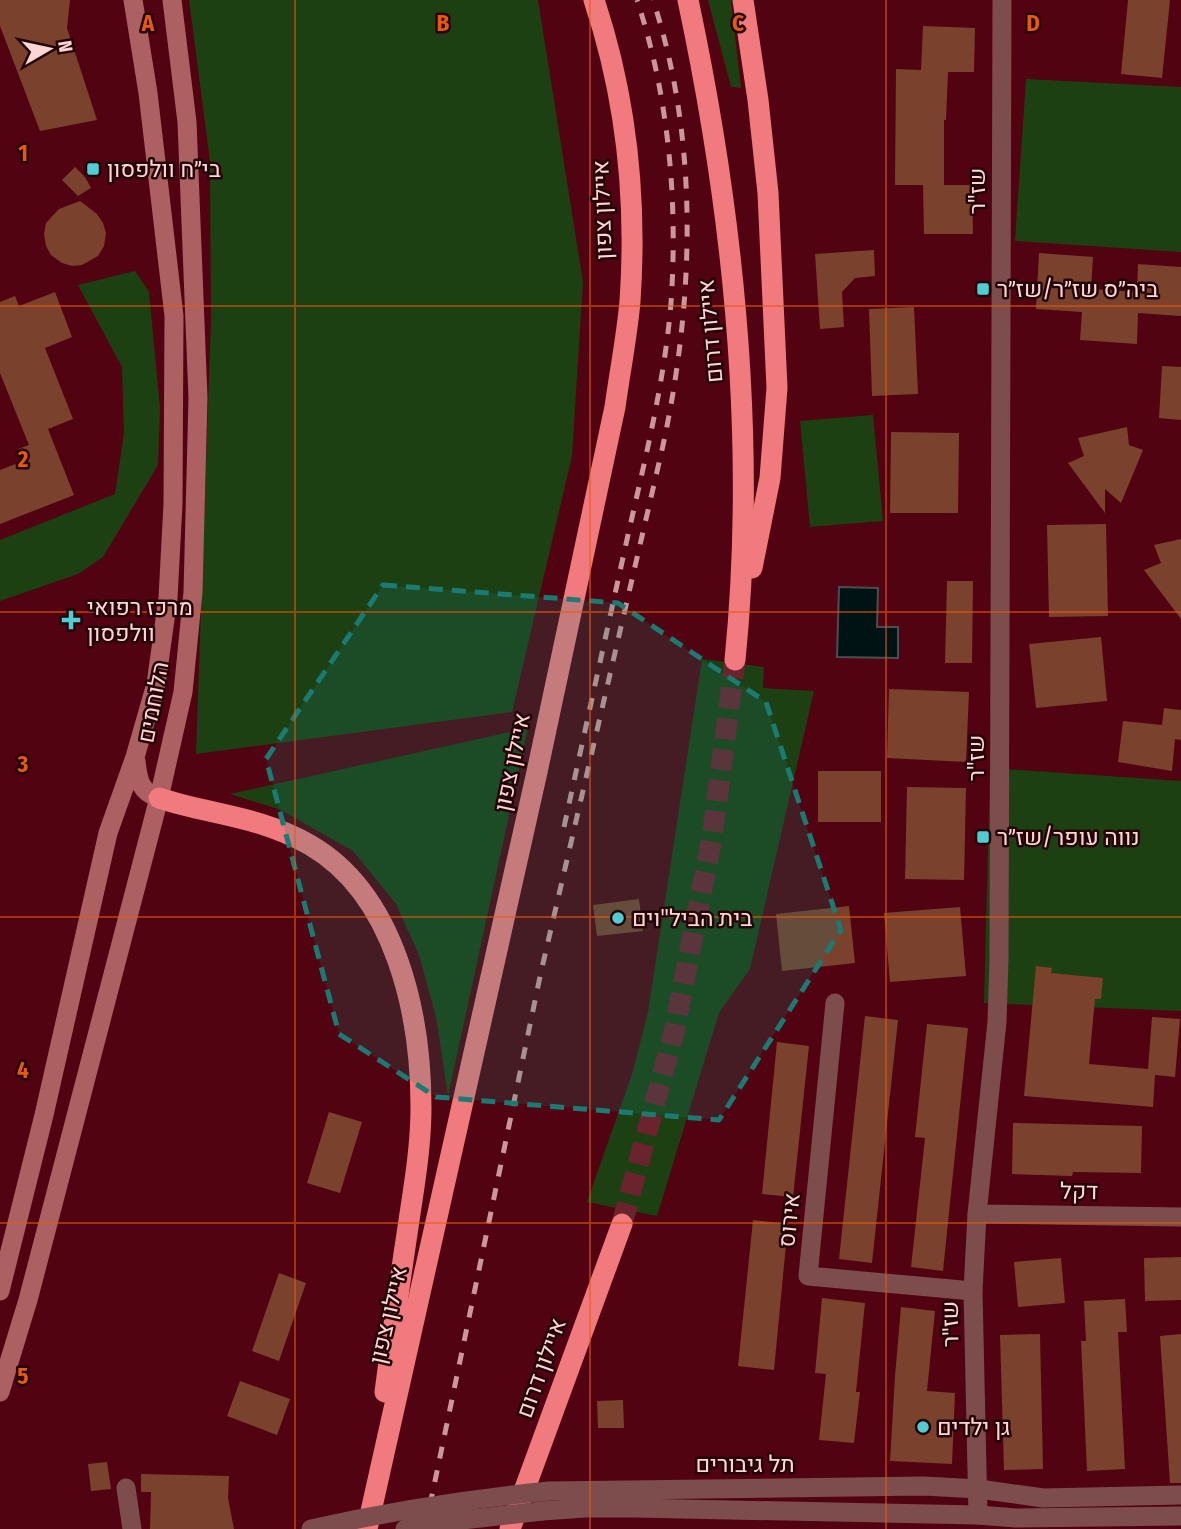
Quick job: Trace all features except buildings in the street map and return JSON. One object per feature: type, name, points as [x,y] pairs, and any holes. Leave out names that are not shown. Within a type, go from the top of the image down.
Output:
[{"type":"highway","name":"איילון צפון","points":[[367,1529],[537,772],[615,407],[623,355],[630,300],[629,173],[619,92],[606,34],[594,0]]},
{"type":"highway","name":"איילון דרום","points":[[688,0],[715,148],[740,363],[744,528],[736,654],[771,478],[776,388],[768,193],[743,0]]},
{"type":"highway","points":[[159,798],[236,815],[311,845],[350,878],[371,903],[390,935],[397,957],[420,1059],[421,1109],[418,1164],[367,1529]]},
{"type":"highway","name":"איילון דרום","points":[[510,1529],[622,1224]]},
{"type":"main road","name":"הלוחמים","points":[[0,1291],[44,1115],[108,833],[135,757],[156,684],[167,611],[173,504],[174,316],[148,93],[133,0]]},
{"type":"main road","name":"הלוחמים","points":[[0,1392],[28,1300],[159,798],[183,692],[193,592],[197,335],[187,122],[172,0]]},
{"type":"main road","points":[[135,757],[141,787],[159,798]]},
{"type":"street","name":"שז\"ר","points":[[978,1515],[974,1291],[976,1214],[997,1022],[999,960],[1002,0]]},
{"type":"street","name":"אירוס","points":[[835,1003],[808,1276],[974,1291]]},
{"type":"street","name":"דקל","points":[[976,1214],[1181,1217]]},
{"type":"street","name":"תל גיבורים","points":[[311,1529],[475,1498],[549,1491],[924,1486],[979,1489],[1043,1498],[1181,1496]]},
{"type":"street","points":[[126,1488],[132,1529]]},
{"type":"street","name":"תל גיבורים","points":[[405,1529],[541,1511],[622,1508],[1016,1518],[1181,1516]]},
{"type":"highlighted area","points":[[383,585],[618,603],[766,702],[841,930],[719,1120],[436,1097],[339,1034],[266,759]]},
{"type":"green space","points":[[189,0],[538,0],[583,282],[572,456],[512,712],[196,754],[211,320],[210,161]]},
{"type":"green space","points":[[708,0],[731,0],[741,88],[731,87]]},
{"type":"green space","points":[[1026,79],[1181,87],[1181,252],[1015,241]]},
{"type":"green space","points":[[135,271],[149,292],[160,408],[158,465],[103,557],[78,574],[0,601],[0,540],[115,494],[124,433],[122,367],[78,285]]},
{"type":"green space","points":[[873,415],[883,521],[810,527],[800,421]]},
{"type":"green space","points":[[702,659],[764,667],[763,688],[814,691],[750,969],[719,1013],[657,1216],[587,1202],[632,1074],[648,1012]]},
{"type":"green space","points":[[528,728],[448,1096],[436,1017],[419,955],[396,904],[353,851],[281,810],[230,794]]},
{"type":"green space","points":[[990,768],[1181,781],[1181,1011],[984,1003]]},
{"type":"shaded area","points":[[839,587],[878,588],[877,627],[898,627],[898,658],[837,657]]},
{"type":"tunnel","points":[[622,1224],[674,1032],[712,838],[735,660]]},
{"type":"railway","points":[[564,827],[652,429],[671,303],[673,227],[669,150],[657,74],[637,0]]},
{"type":"railway","points":[[425,1529],[541,972],[673,395],[686,281],[685,167],[679,110],[668,54],[653,0]]},
{"type":"place","name":"בי״ח וולפסון","points":[[93,169]]},
{"type":"place","name":"ביה״ס שז״ר/שז״ר","points":[[983,289]]},
{"type":"place","name":"מרכז רפואי וולפסון","points":[[71,620]]},
{"type":"place","name":"נווה עופר/שז״ר","points":[[983,837]]},
{"type":"place","name":"בית הביל\"וים","points":[[618,918]]},
{"type":"place","name":"גן ילדים","points":[[923,1427]]}]
